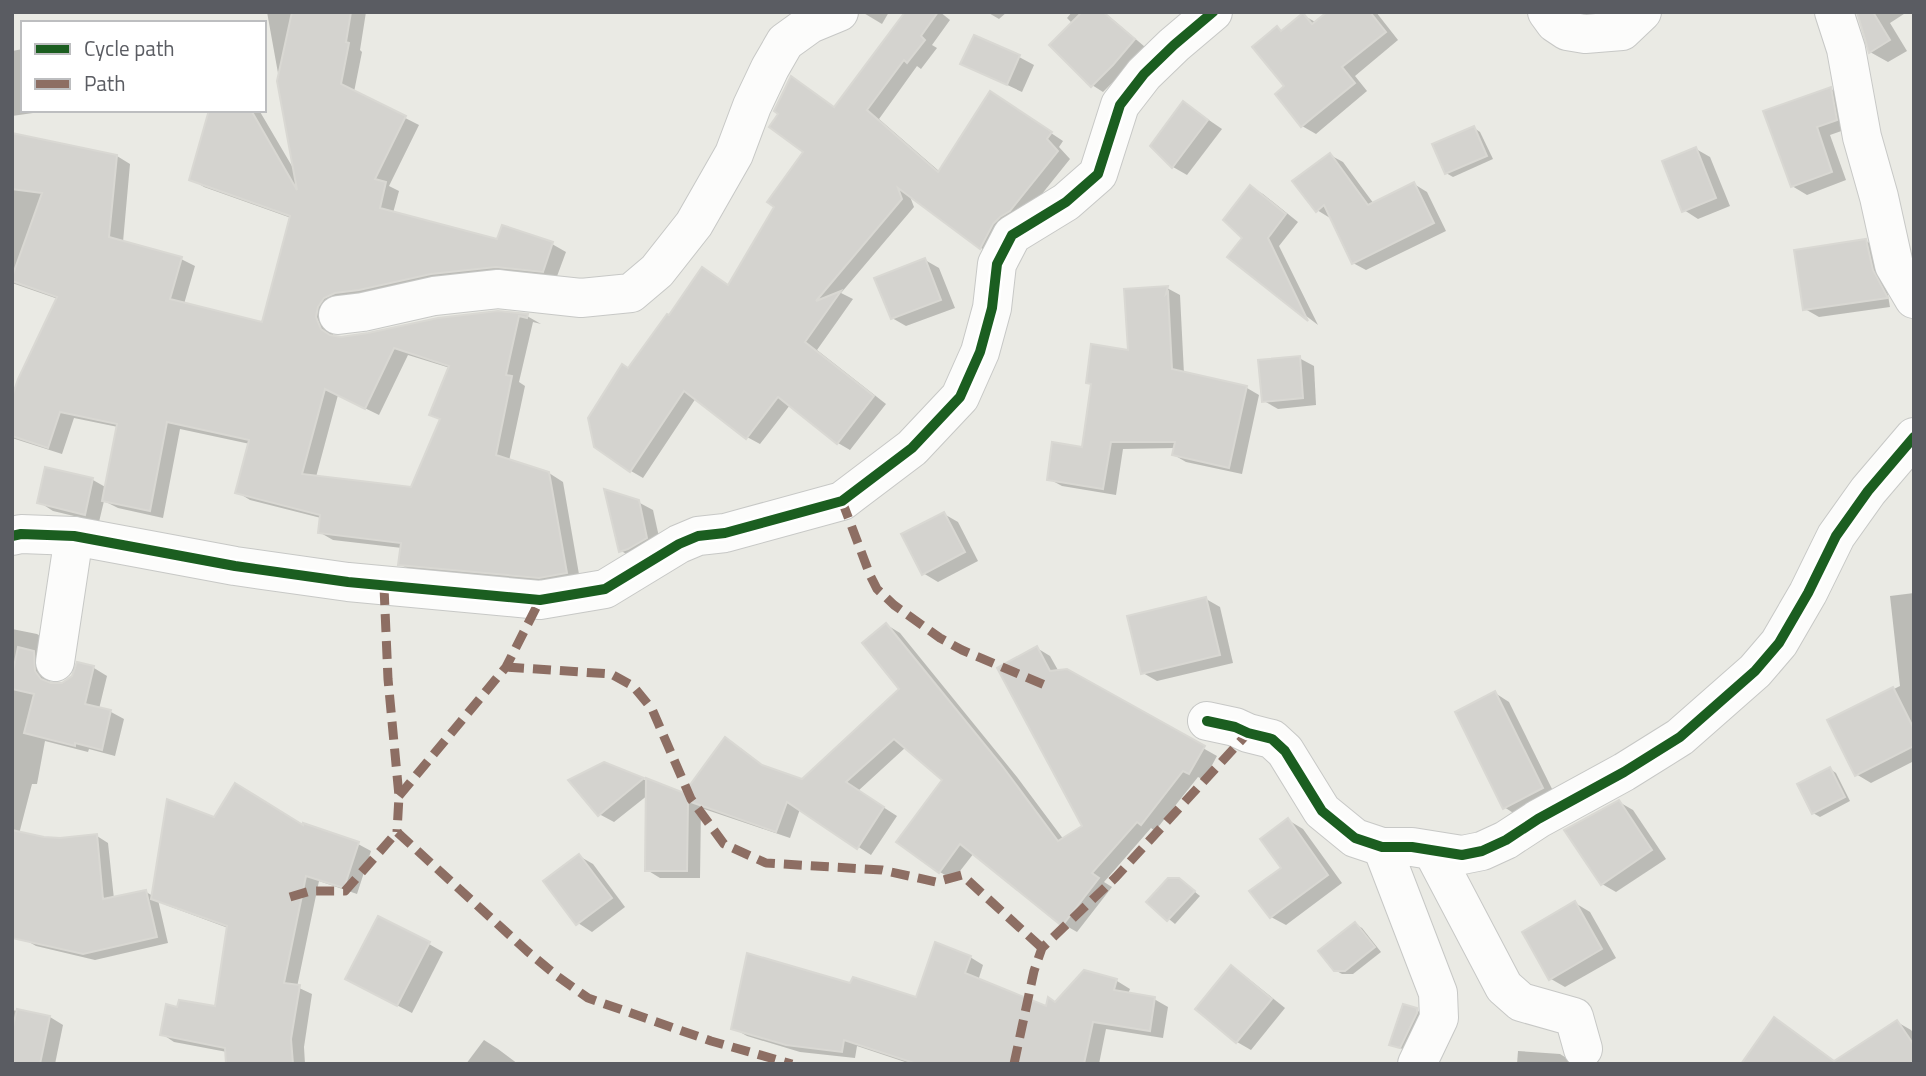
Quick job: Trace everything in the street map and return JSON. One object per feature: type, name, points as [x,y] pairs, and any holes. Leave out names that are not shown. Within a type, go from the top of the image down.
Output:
[{"type":"street","points":[[338,315],[434,296],[498,289],[581,298],[631,293],[657,271],[694,225],[734,154],[752,106],[785,42],[810,24],[839,12]]},
{"type":"street","points":[[12,536],[74,536],[235,566],[348,582],[540,600],[605,589],[678,544],[698,537],[726,533],[842,501],[912,448],[960,397],[980,352],[992,308],[997,264],[1012,235],[1066,202],[1098,174],[1120,105],[1154,64],[1213,12]]},
{"type":"street","points":[[1547,12],[1555,23],[1567,30],[1585,34],[1622,31],[1642,12]]},
{"type":"street","points":[[1834,12],[1846,49],[1863,137],[1894,265],[1914,299]]},
{"type":"street","points":[[1207,721],[1272,739],[1285,751],[1322,811],[1355,838],[1382,847],[1412,847],[1462,855],[1482,851],[1624,772],[1679,737],[1755,671],[1779,643],[1836,536],[1868,491],[1914,437]]},
{"type":"street","points":[[55,662],[74,536]]},
{"type":"street","points":[[1382,847],[1438,993],[1439,1018],[1417,1064]]},
{"type":"street","points":[[1433,852],[1504,987],[1521,1002],[1574,1017],[1583,1049]]},
{"type":"building","points":[[292,12],[351,12],[346,42],[349,43],[341,84],[406,116],[375,179],[386,182],[380,208],[497,239],[502,225],[553,242],[543,272],[496,267],[431,274],[335,293],[324,298],[316,317],[321,329],[330,335],[341,337],[438,318],[498,311],[528,314],[527,318],[519,316],[506,375],[512,376],[496,455],[549,472],[567,573],[539,578],[398,565],[401,543],[318,533],[320,515],[235,493],[249,440],[167,422],[150,511],[102,501],[117,424],[60,412],[48,448],[12,436],[12,397],[57,297],[12,281],[42,193],[12,189],[12,133],[117,155],[109,237],[182,257],[170,299],[262,322],[290,216],[189,180],[208,112],[252,112],[297,190],[277,81]],"holes":[[[394,348],[449,366],[429,415],[440,419],[411,487],[302,474],[325,389],[365,409]]]},
{"type":"building","points":[[905,12],[938,12],[921,36],[925,40],[907,63],[904,60],[867,110],[938,172],[990,91],[1052,132],[1047,139],[1058,151],[1010,211],[993,224],[980,249],[898,188],[902,199],[816,301],[841,291],[805,342],[874,396],[837,444],[778,397],[746,439],[684,391],[630,472],[594,447],[588,418],[622,364],[628,368],[702,267],[728,285],[774,207],[767,202],[803,152],[769,127],[778,114],[774,111],[791,76],[834,107]]},
{"type":"building","points":[[1082,12],[1103,12],[1135,39],[1091,87],[1049,45]]},
{"type":"building","points":[[1327,12],[1370,12],[1386,32],[1342,67],[1355,83],[1301,127],[1275,94],[1284,86],[1252,47],[1277,26],[1281,31],[1303,13],[1312,24]]},
{"type":"building","points":[[1857,12],[1873,12],[1890,40],[1869,53]]},
{"type":"building","points":[[974,35],[1020,55],[1007,85],[960,64]]},
{"type":"building","points":[[1831,87],[1837,120],[1817,127],[1832,172],[1791,187],[1763,111]]},
{"type":"building","points":[[1183,101],[1208,120],[1172,168],[1150,146]]},
{"type":"building","points":[[1474,126],[1487,156],[1445,174],[1432,144]]},
{"type":"building","points":[[1696,147],[1716,198],[1682,212],[1662,161]]},
{"type":"building","points":[[1330,153],[1368,205],[1414,182],[1434,223],[1352,264],[1324,205],[1316,212],[1292,181]]},
{"type":"building","points":[[1250,185],[1286,214],[1268,238],[1308,321],[1227,257],[1242,238],[1223,220]]},
{"type":"building","points":[[1866,239],[1873,270],[1888,298],[1803,310],[1794,250]]},
{"type":"building","points":[[925,258],[941,300],[891,319],[874,278]]},
{"type":"building","points":[[1168,286],[1166,294],[1168,292],[1172,369],[1247,386],[1229,468],[1172,455],[1175,442],[1111,442],[1103,489],[1047,480],[1052,442],[1082,447],[1091,384],[1086,383],[1091,344],[1128,350],[1124,289]]},
{"type":"building","points":[[1300,356],[1303,398],[1262,402],[1258,360]]},
{"type":"building","points":[[45,467],[93,478],[85,515],[37,503]]},
{"type":"building","points":[[604,489],[639,500],[647,538],[619,552]]},
{"type":"building","points":[[944,512],[965,552],[922,575],[901,534]]},
{"type":"building","points":[[1206,597],[1220,655],[1141,674],[1127,616]]},
{"type":"building","points":[[886,623],[1003,767],[1058,841],[1082,826],[997,668],[1037,646],[1050,671],[1067,669],[1205,746],[1189,774],[1183,771],[1141,825],[1137,822],[1092,873],[1099,878],[1062,926],[960,844],[939,873],[896,842],[942,780],[894,739],[846,782],[884,807],[857,849],[787,802],[776,832],[688,801],[687,871],[645,871],[646,778],[684,793],[725,737],[762,765],[802,779],[899,689],[862,643]]},
{"type":"building","points":[[18,647],[34,651],[35,671],[41,679],[51,683],[62,683],[72,676],[77,662],[94,666],[85,704],[111,710],[102,750],[24,733],[34,694],[12,689]]},
{"type":"building","points":[[1893,687],[1914,729],[1914,746],[1855,776],[1827,720]]},
{"type":"building","points":[[1495,691],[1543,788],[1503,809],[1455,712]]},
{"type":"building","points":[[604,762],[644,778],[598,816],[568,780]]},
{"type":"building","points":[[1830,767],[1845,797],[1812,814],[1797,784]]},
{"type":"building","points":[[235,783],[303,825],[359,842],[344,888],[306,876],[284,983],[300,985],[291,1039],[293,1064],[226,1064],[225,1048],[160,1035],[166,1004],[177,1007],[179,1000],[215,1006],[227,926],[151,899],[167,799],[214,817]]},
{"type":"building","points":[[1619,800],[1652,850],[1601,885],[1564,830]]},
{"type":"building","points":[[1288,818],[1328,875],[1270,918],[1249,891],[1281,868],[1260,839]]},
{"type":"building","points":[[12,830],[60,838],[97,834],[103,899],[146,890],[157,937],[83,954],[12,938]]},
{"type":"building","points":[[579,854],[612,898],[576,925],[543,881]]},
{"type":"building","points":[[1168,878],[1179,878],[1195,891],[1167,921],[1146,902]]},
{"type":"building","points":[[1575,901],[1602,949],[1549,980],[1522,932]]},
{"type":"building","points":[[378,916],[430,942],[397,1006],[345,979]]},
{"type":"building","points":[[1355,922],[1375,947],[1345,971],[1334,971],[1318,951]]},
{"type":"building","points":[[935,942],[971,956],[965,973],[1046,1006],[1048,997],[1055,1002],[1084,970],[1117,979],[1114,990],[1155,997],[1150,1031],[1093,1022],[1084,1064],[917,1064],[844,1040],[842,1052],[786,1045],[731,1029],[747,953],[850,983],[853,977],[916,997]]},
{"type":"building","points":[[1231,965],[1272,999],[1236,1043],[1195,1009]]},
{"type":"building","points":[[1403,1004],[1417,1008],[1417,1013],[1400,1048],[1389,1045]]},
{"type":"building","points":[[17,1009],[50,1016],[40,1064],[12,1064],[12,1031]]},
{"type":"building","points":[[1774,1017],[1834,1061],[1897,1020],[1914,1045],[1914,1064],[1741,1064]]},
{"type":"marked path","points":[[842,501],[870,575],[877,589],[894,605],[940,638],[962,650],[1045,685]]},
{"type":"marked path","points":[[384,587],[388,679],[399,796],[397,832]]},
{"type":"marked path","points":[[399,796],[506,667],[540,600]]},
{"type":"marked path","points":[[506,667],[611,674],[633,686],[652,709],[691,799],[724,844],[766,863],[882,870],[936,882],[962,875],[1042,948]]},
{"type":"marked path","points":[[1014,1064],[1034,971],[1042,948],[1116,877],[1248,733]]},
{"type":"marked path","points":[[290,897],[310,891],[345,891],[397,832],[527,951],[588,998],[711,1041],[792,1064]]},
{"type":"cycle path","points":[[12,536],[74,536],[235,566],[348,582],[540,600],[605,589],[679,544],[698,536],[725,533],[842,501],[912,448],[960,397],[980,352],[992,308],[997,264],[1012,235],[1066,202],[1098,174],[1120,105],[1144,74],[1213,12]]},
{"type":"cycle path","points":[[1207,721],[1272,739],[1285,751],[1322,811],[1355,838],[1382,847],[1412,847],[1462,855],[1482,851],[1506,840],[1680,737],[1755,671],[1779,643],[1836,536],[1868,491],[1914,437]]}]
